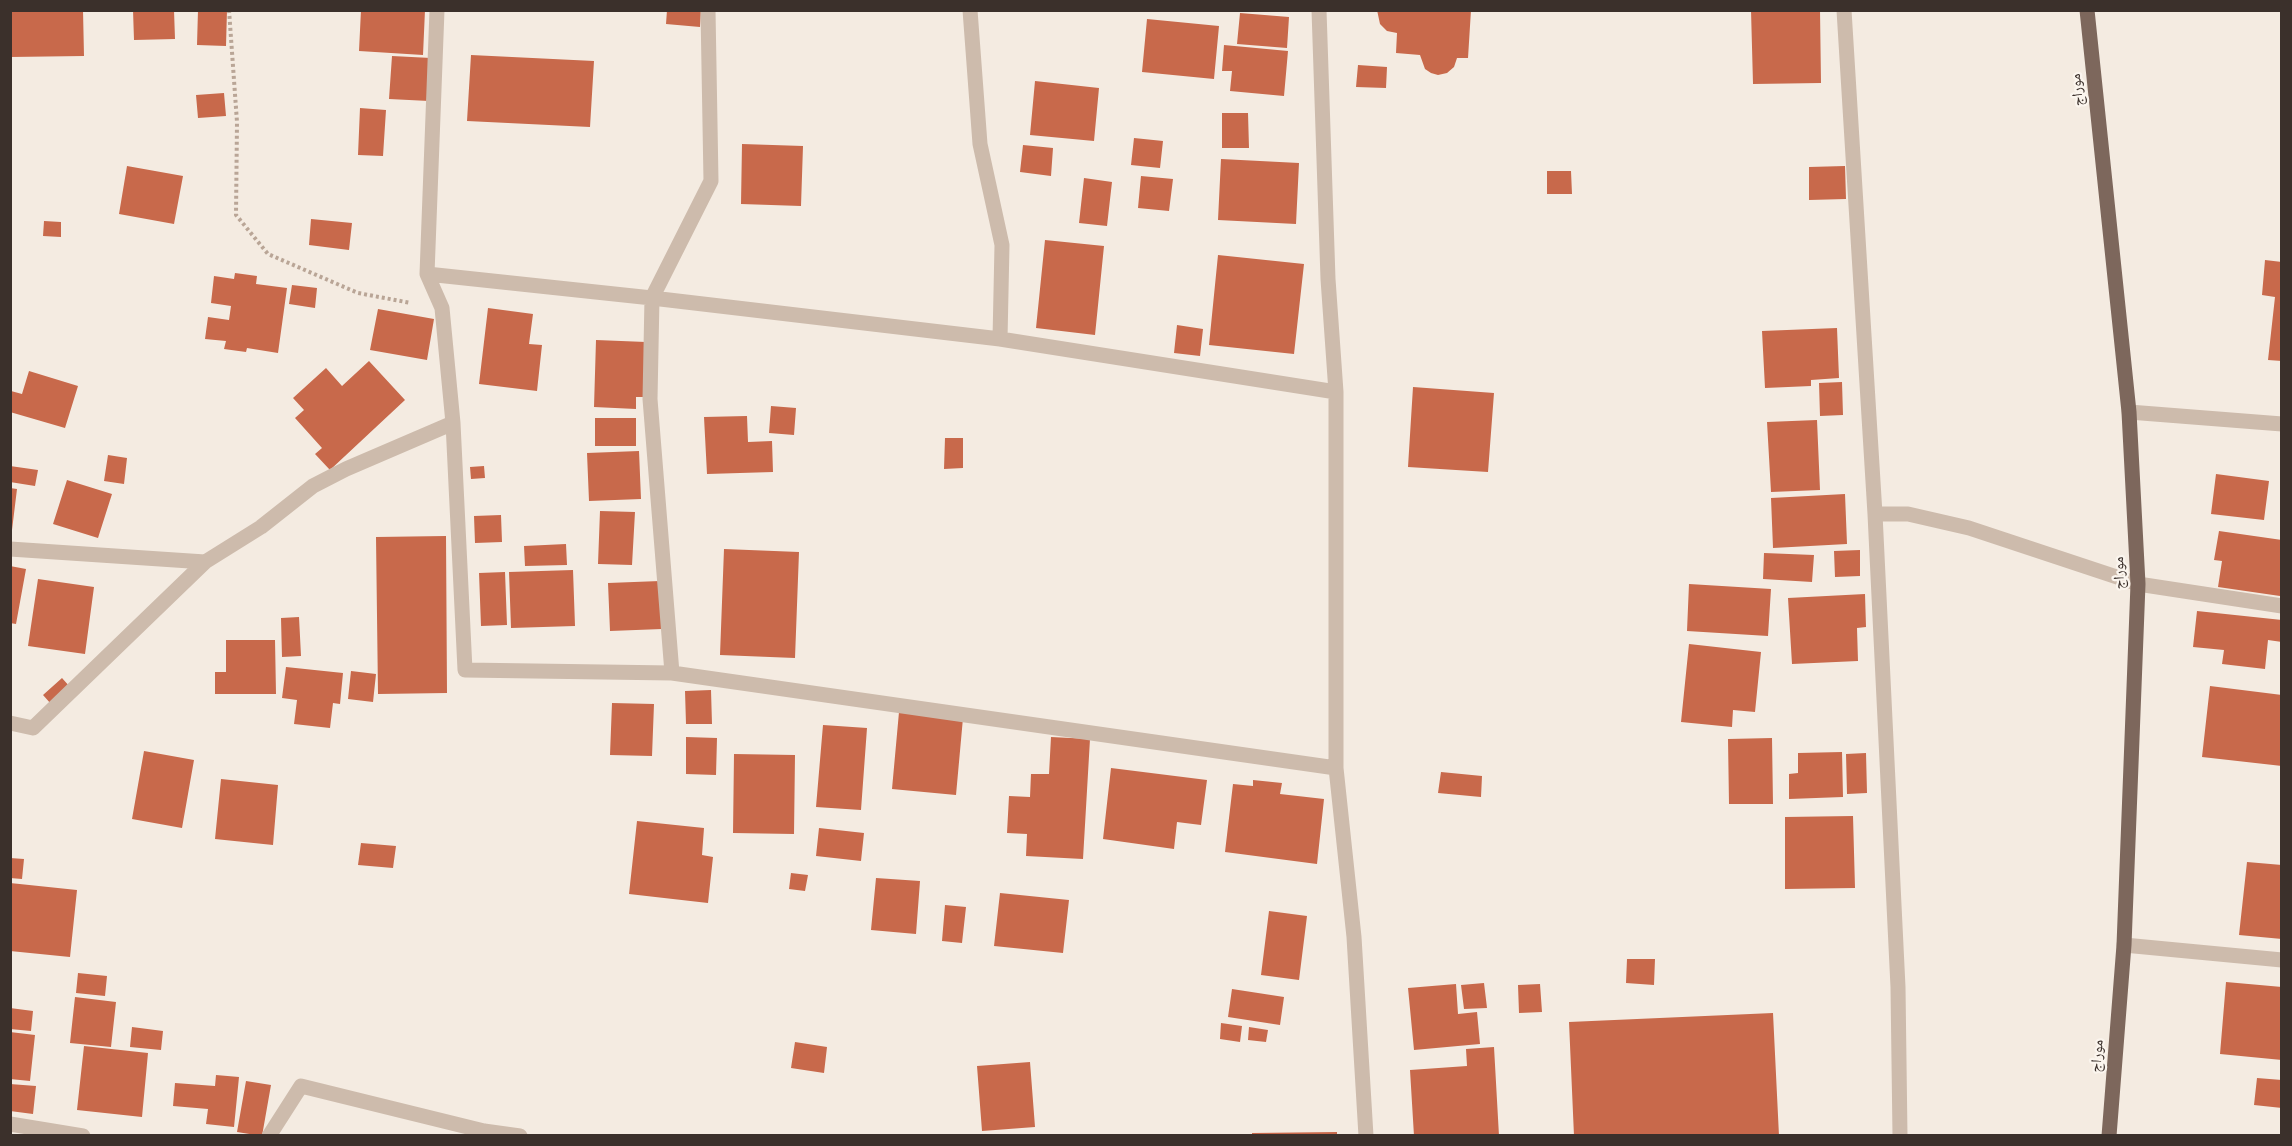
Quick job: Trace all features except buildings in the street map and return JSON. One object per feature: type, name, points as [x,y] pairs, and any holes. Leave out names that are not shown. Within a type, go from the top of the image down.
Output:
[{"type":"main road","name":"موراج","points":[[2087,10],[2129,412],[2138,584],[2124,945],[2109,1136]]},
{"type":"street","points":[[437,10],[428,274],[442,309],[453,423],[465,670],[672,673],[1336,768]]},
{"type":"street","points":[[672,673],[650,399],[652,298],[711,182],[708,10]]},
{"type":"street","points":[[970,10],[980,144],[1002,246],[1000,339]]},
{"type":"street","points":[[1319,10],[1328,279],[1336,392],[1336,768],[1353,937],[1365,1136]]},
{"type":"street","points":[[1844,10],[1875,513],[1898,987],[1900,1136]]},
{"type":"street","points":[[428,274],[1000,339],[1336,392]]},
{"type":"street","points":[[2129,412],[2282,424]]},
{"type":"street","points":[[10,723],[33,728],[205,562],[261,527],[313,486],[346,469],[453,423]]},
{"type":"street","points":[[1875,513],[1908,514],[1969,528],[2138,584],[2282,606]]},
{"type":"street","points":[[10,549],[205,562]]},
{"type":"street","points":[[2124,945],[2282,960]]},
{"type":"street","points":[[269,1136],[301,1086],[484,1131],[520,1136]]},
{"type":"street","points":[[10,1124],[83,1136]]},
{"type":"path","points":[[229,10],[237,122],[237,215],[268,254],[358,293],[442,309]]}]
